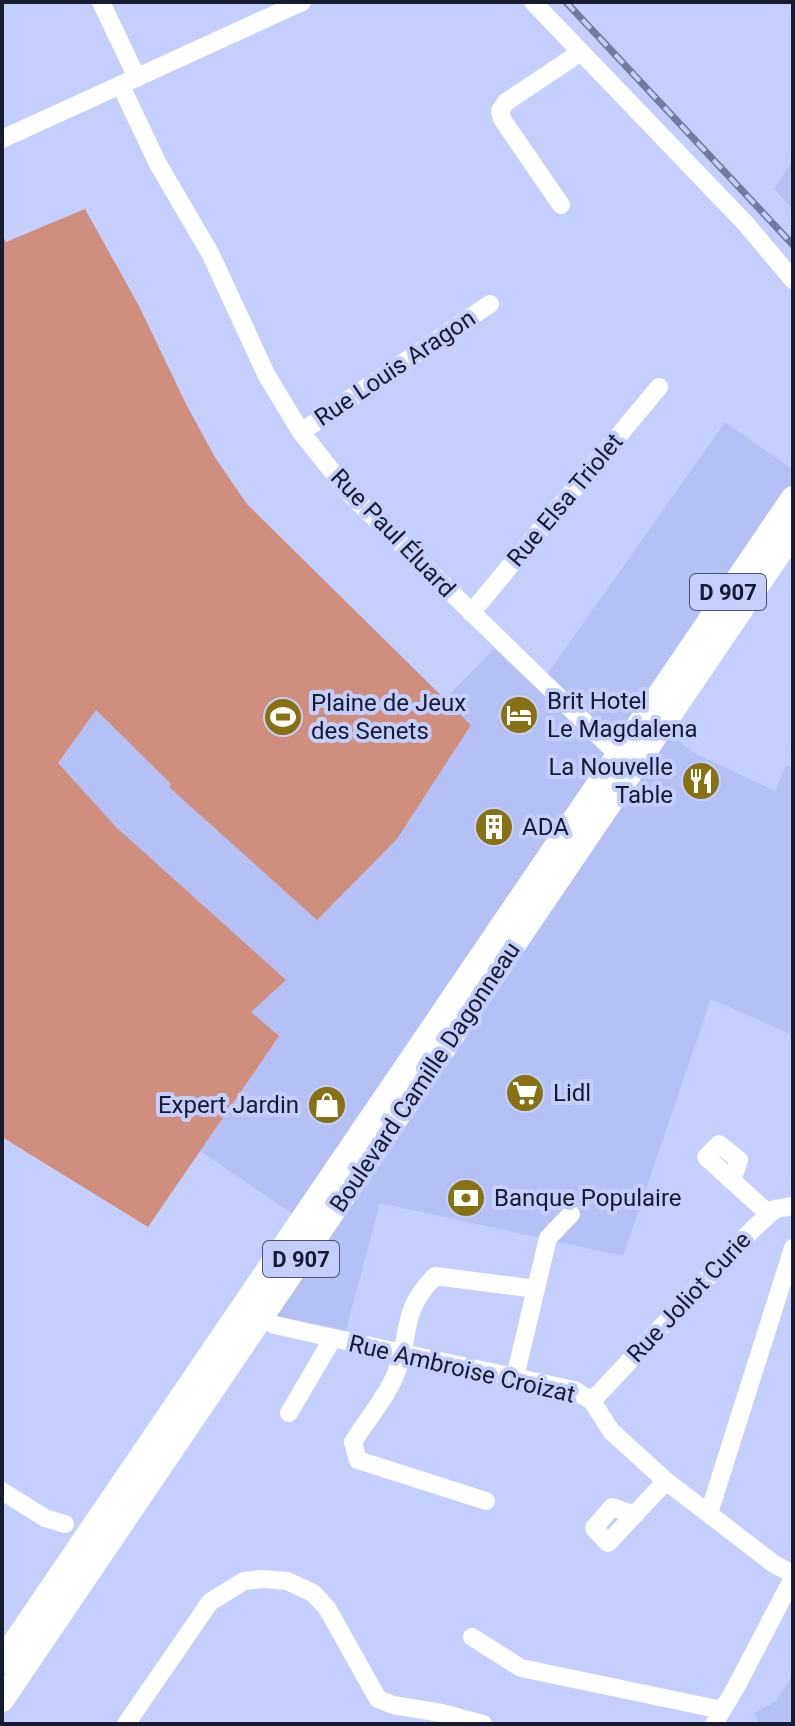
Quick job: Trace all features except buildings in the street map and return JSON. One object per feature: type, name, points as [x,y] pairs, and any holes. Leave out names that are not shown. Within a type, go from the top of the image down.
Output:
[{"type":"main road","name":"Boulevard Camille Dagonneau","points":[[2,1700],[260,1317],[507,959],[626,759],[793,498]]},
{"type":"main road","name":"Boulevard Camille Dagonneau","points":[[2,1661],[626,759],[793,533]]},
{"type":"street","name":"Rue Paul Éluard","points":[[101,2],[158,164],[210,253],[267,376],[301,432],[350,494],[626,759]]},
{"type":"street","points":[[2,139],[302,2]]},
{"type":"street","points":[[533,2],[746,224],[793,280]]},
{"type":"street","points":[[561,205],[502,119],[500,111],[506,102],[581,52]]},
{"type":"street","name":"Rue Louis Aragon","points":[[301,432],[490,304]]},
{"type":"street","name":"Rue Elsa Triolet","points":[[471,613],[659,387]]},
{"type":"street","points":[[732,1181],[769,1214]]},
{"type":"street","name":"Rue Joliot Curie","points":[[592,1401],[769,1214],[775,1209],[793,1206]]},
{"type":"street","points":[[515,1377],[548,1238],[571,1214]]},
{"type":"street","points":[[709,1513],[793,1248]]},
{"type":"street","points":[[486,1501],[358,1460],[353,1442],[396,1374],[408,1317],[421,1291],[435,1276],[536,1289]]},
{"type":"street","name":"Rue Ambroise Croizat","points":[[260,1317],[275,1325],[574,1390],[592,1401],[611,1431],[666,1481],[793,1576]]},
{"type":"street","points":[[289,1413],[333,1338]]},
{"type":"street","points":[[635,1515],[666,1481]]},
{"type":"street","points":[[2,1491],[45,1518],[65,1524]]},
{"type":"street","points":[[472,1637],[521,1668],[718,1717],[793,1576]]},
{"type":"street","points":[[126,1724],[210,1602],[244,1581],[262,1579],[287,1581],[313,1593],[327,1608],[378,1699],[483,1724]]},
{"type":"shaded area","points":[[793,161],[793,210],[774,189]]},
{"type":"shaded area","name":"Plaine de Jeux des Senets","points":[[85,209],[139,306],[216,459],[247,504],[471,725],[397,839],[317,920],[169,787],[171,784],[96,710],[58,763],[117,828],[286,980],[251,1012],[279,1036],[148,1227],[2,1137],[2,235],[6,242]]},
{"type":"shaded area","points":[[725,422],[793,470],[793,485],[639,712],[696,754],[775,791],[786,765],[793,769],[793,1035],[711,999],[623,1256],[380,1203],[346,1330],[274,1316],[325,1236],[200,1151],[279,1036],[251,1013],[117,828],[57,764],[95,709],[171,784],[169,787],[397,839],[471,725],[445,699],[494,649],[536,687]]},
{"type":"shaded area","points":[[793,1675],[793,1724],[759,1724],[754,1713],[776,1701]]},
{"type":"railway","points":[[566,2],[793,245]]},
{"type":"place","name":"Brit Hotel Le Magdalena","points":[[519,715]]},
{"type":"place","name":"Plaine de Jeux des Senets","points":[[283,717]]},
{"type":"place","name":"La Nouvelle Table","points":[[701,781]]},
{"type":"place","name":"ADA","points":[[494,827]]},
{"type":"place","name":"Lidl","points":[[525,1093]]},
{"type":"place","name":"Expert Jardin","points":[[327,1105]]},
{"type":"place","name":"Banque Populaire","points":[[466,1198]]}]
